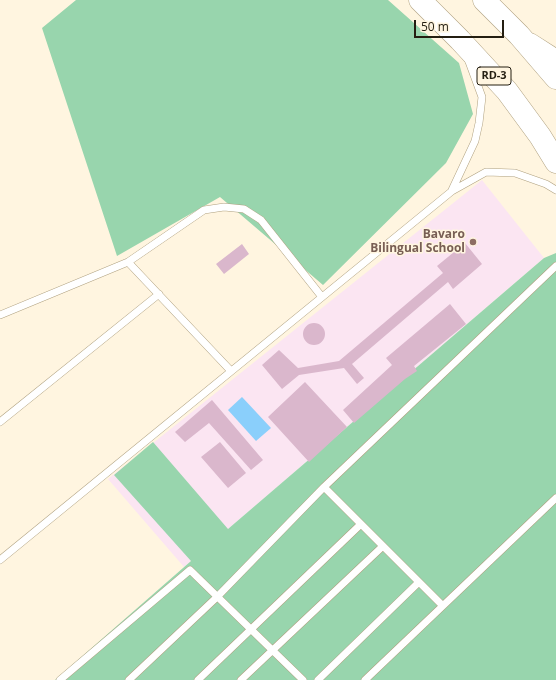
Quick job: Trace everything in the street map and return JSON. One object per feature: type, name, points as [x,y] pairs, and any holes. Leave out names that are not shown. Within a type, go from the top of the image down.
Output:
[{"type":"highway","name":"RD-3","points":[[420,0],[508,91],[540,136],[556,162]]},
{"type":"highway","points":[[484,0],[519,35],[556,78]]},
{"type":"street","points":[[519,35],[556,58]]},
{"type":"lane","points":[[452,191],[475,141],[482,97],[460,40]]},
{"type":"lane","points":[[0,560],[452,191],[486,172],[515,173],[546,184],[556,190]]},
{"type":"lane","points":[[0,315],[128,262],[204,210],[224,207],[244,209],[261,220],[322,297]]},
{"type":"lane","points":[[128,262],[231,371]]},
{"type":"lane","points":[[129,680],[217,597],[324,487],[556,266]]},
{"type":"lane","points":[[0,422],[159,294]]},
{"type":"lane","points":[[324,487],[442,605]]},
{"type":"lane","points":[[365,680],[556,498]]},
{"type":"lane","points":[[198,680],[361,524]]},
{"type":"lane","points":[[241,680],[383,546]]},
{"type":"lane","points":[[60,680],[190,570],[303,680]]},
{"type":"lane","points":[[318,680],[419,582]]},
{"type":"shaded area","points":[[482,180],[544,258],[184,567],[108,479]]},
{"type":"green space","points":[[76,0],[388,0],[459,63],[473,114],[446,163],[323,285],[220,197],[117,256],[42,28]]},
{"type":"green space","points":[[556,253],[556,680],[55,680],[191,561],[114,475],[153,442],[228,529],[544,258]]},
{"type":"water","points":[[242,397],[271,428],[256,441],[228,410]]},
{"type":"building","points":[[465,243],[482,264],[453,289],[448,282],[352,364],[364,378],[357,384],[344,368],[299,375],[282,389],[262,365],[279,350],[298,368],[339,361],[443,273],[437,266]]},
{"type":"building","points":[[242,244],[249,254],[224,274],[216,264]]},
{"type":"building","points":[[450,304],[466,324],[414,366],[417,371],[405,379],[354,423],[343,410],[392,365],[386,358]]},
{"type":"building","points":[[314,323],[322,326],[325,334],[322,342],[314,345],[306,342],[303,334],[306,326]]},
{"type":"building","points":[[305,382],[347,427],[309,462],[268,417]]},
{"type":"building","points":[[212,400],[263,460],[251,470],[209,423],[185,442],[175,432]]},
{"type":"building","points":[[220,442],[246,473],[228,488],[201,457]]},
{"type":"place","name":"Bavaro Bilingual School","points":[[473,242]]}]
